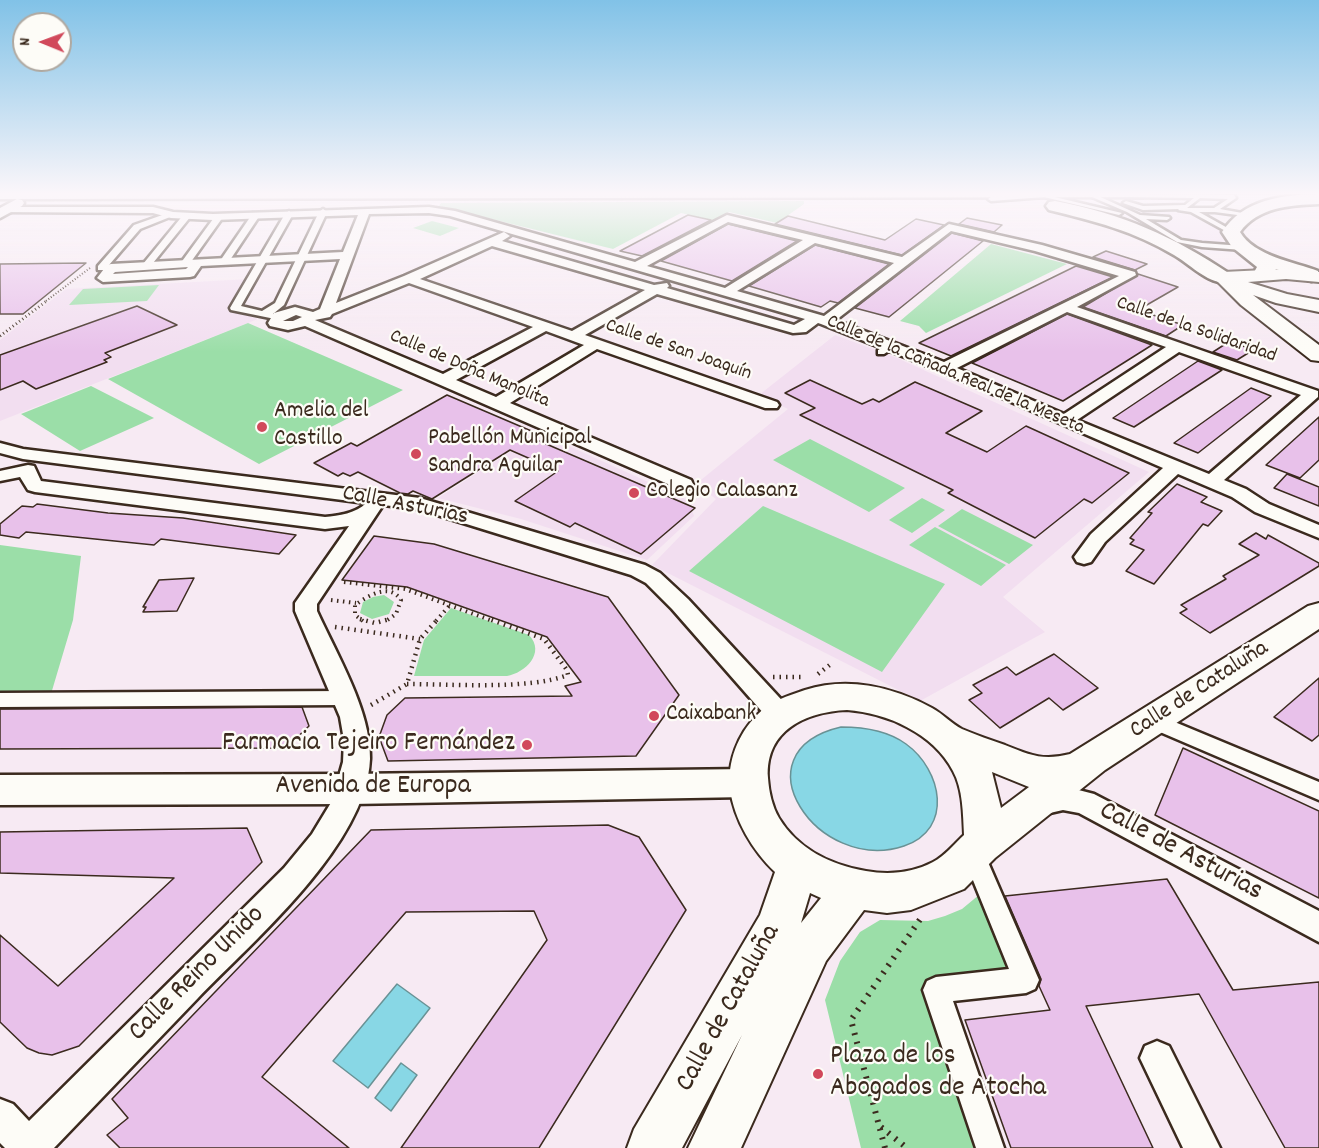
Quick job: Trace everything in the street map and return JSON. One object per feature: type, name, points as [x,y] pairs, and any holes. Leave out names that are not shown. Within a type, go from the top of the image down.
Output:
[{"type":"highway","points":[[1174,246],[1223,278]]},
{"type":"highway","points":[[1240,246],[1267,267],[1263,274]]},
{"type":"highway","points":[[1248,251],[1315,276]]},
{"type":"main road","points":[[1223,278],[1263,274],[1315,276]]},
{"type":"main road","points":[[1223,278],[1271,296],[1319,306]]},
{"type":"main road","points":[[1223,278],[1248,301],[1319,355]]},
{"type":"main road","name":"Calle de Cataluña","points":[[1081,767],[1319,614]]},
{"type":"main road","points":[[978,847],[981,795],[970,765],[949,739],[922,718],[892,704],[866,698],[841,696],[817,699],[794,707],[759,736],[749,758],[747,783],[754,812],[771,841],[798,865],[825,880],[854,890],[890,894],[924,888],[952,873],[978,847],[1037,804],[1081,767]]},
{"type":"main road","points":[[949,739],[1031,772],[1053,774],[1081,767]]},
{"type":"main road","name":"Calle de Cataluña","points":[[653,1148],[778,925],[798,865]]},
{"type":"main road","name":"Calle de Cataluña","points":[[714,1148],[810,946],[854,890]]},
{"type":"street","points":[[123,246],[102,278],[190,273],[191,263],[202,246]]},
{"type":"street","points":[[146,266],[162,246]]},
{"type":"street","points":[[225,261],[235,246]]},
{"type":"street","points":[[271,246],[235,308],[270,316],[275,323],[283,326],[325,314],[483,246]]},
{"type":"street","points":[[270,316],[279,305],[308,246]]},
{"type":"street","points":[[325,314],[351,246]]},
{"type":"street","points":[[504,246],[793,329],[801,329],[821,320],[926,246]]},
{"type":"street","name":"Calle de la Cañada Real de la Meseta","points":[[560,246],[821,320],[886,349],[945,368],[1065,422],[1212,481],[1239,493],[1262,508],[1319,532]]},
{"type":"street","points":[[635,267],[676,246]]},
{"type":"street","points":[[725,293],[802,246]]},
{"type":"street","points":[[840,246],[906,262]]},
{"type":"street","points":[[945,368],[1130,275],[1028,246]]},
{"type":"street","points":[[109,264],[146,266],[347,255]]},
{"type":"street","name":"Calle de San Joaquín","points":[[571,337],[675,278]]},
{"type":"street","name":"Calle de San Joaquín","points":[[410,279],[771,405]]},
{"type":"street","name":"Calle de la Solidaridad","points":[[1065,307],[1312,394],[1212,481]]},
{"type":"street","name":"Calle de Doña Manolita","points":[[307,320],[442,381],[684,484]]},
{"type":"street","points":[[442,381],[543,327]]},
{"type":"street","points":[[497,404],[595,345]]},
{"type":"street","points":[[1065,422],[1176,347]]},
{"type":"street","name":"Calle Asturias","points":[[0,448],[23,454],[374,505],[420,504],[638,570],[653,579],[680,604],[781,716]]},
{"type":"street","points":[[0,491],[45,457]]},
{"type":"street","points":[[1084,557],[1098,537],[1175,467]]},
{"type":"street","points":[[0,476],[28,470]]},
{"type":"street","name":"Calle Asturias","points":[[28,470],[30,480],[35,486],[325,523],[342,522],[374,505]]},
{"type":"street","name":"Calle de la Cañada Real de la Meseta","points":[[1239,493],[1276,500],[1319,518]]},
{"type":"street","points":[[312,623],[306,603],[374,505]]},
{"type":"street","name":"Calle Reino Unido","points":[[29,1147],[294,878],[328,838],[340,818],[351,789],[357,761],[357,741],[348,707],[312,623]]},
{"type":"street","points":[[0,700],[348,707]]},
{"type":"street","points":[[1153,721],[1319,791]]},
{"type":"street","name":"Avenida de Europa","points":[[0,790],[351,789],[747,783]]},
{"type":"street","name":"Calle de Asturias","points":[[1037,804],[1063,798],[1084,802],[1319,927]]},
{"type":"street","points":[[978,847],[1026,980],[936,990],[990,1148]]},
{"type":"street","points":[[1156,1058],[1202,1148]]},
{"type":"street","points":[[0,1117],[29,1147]]},
{"type":"lane","points":[[1206,246],[1248,251]]},
{"type":"path","points":[[0,336],[83,271],[109,264]]},
{"type":"path","points":[[321,579],[389,589],[405,589],[544,639],[567,670],[568,675],[564,679],[539,681],[407,684],[348,707]]},
{"type":"path","points":[[389,589],[401,600],[400,610],[388,620],[367,622],[358,620],[355,615],[355,605],[365,596],[389,589]]},
{"type":"path","points":[[407,684],[420,639],[450,605]]},
{"type":"path","points":[[363,631],[367,622]]},
{"type":"path","points":[[312,623],[420,639]]},
{"type":"path","points":[[752,682],[771,677],[814,677],[831,664]]},
{"type":"path","points":[[885,1148],[851,1020],[925,912]]},
{"type":"path","points":[[880,1127],[907,1148]]},
{"type":"shaded area","points":[[249,279],[235,311],[258,319],[0,421],[0,340],[66,289]]},
{"type":"shaded area","points":[[835,335],[897,358],[1149,472],[1003,597],[1045,632],[920,701],[652,565],[716,499],[696,484],[788,409],[759,395]]},
{"type":"shaded area","points":[[540,433],[688,500],[694,516],[647,560],[521,519],[438,498]]},
{"type":"green space","points":[[599,246],[619,246],[613,249]]},
{"type":"green space","points":[[989,246],[997,246],[1067,264],[926,333],[919,326],[900,321]]},
{"type":"green space","points":[[159,285],[147,301],[69,305],[83,289]]},
{"type":"green space","name":"Amelia del Castillo","points":[[248,323],[403,390],[259,464],[108,379]]},
{"type":"green space","points":[[91,386],[154,418],[80,451],[21,414]]},
{"type":"green space","points":[[810,439],[905,488],[869,512],[773,460]]},
{"type":"green space","points":[[922,498],[945,510],[912,533],[889,520]]},
{"type":"green space","points":[[763,506],[945,584],[882,672],[689,571]]},
{"type":"green space","points":[[962,509],[1033,545],[1009,564],[938,526]]},
{"type":"green space","points":[[935,527],[1006,565],[981,586],[909,545]]},
{"type":"green space","points":[[0,545],[81,556],[73,620],[48,704],[0,705]]},
{"type":"green space","points":[[384,595],[394,602],[389,614],[372,619],[360,613],[363,602]]},
{"type":"green space","points":[[451,608],[529,635],[534,642],[535,649],[531,661],[520,671],[507,676],[414,676],[424,640]]},
{"type":"green space","points":[[991,885],[1036,991],[953,1000],[1004,1148],[861,1148],[825,1000],[840,961],[860,932],[880,920],[928,921],[945,916],[962,909]]},
{"type":"water","points":[[841,727],[867,729],[891,735],[918,755],[928,769],[937,798],[936,813],[930,827],[920,838],[904,846],[872,850],[843,843],[818,828],[800,807],[791,783],[794,760],[809,740]]},
{"type":"water","points":[[397,984],[430,1008],[368,1088],[333,1061]]},
{"type":"water","points":[[401,1063],[417,1075],[391,1111],[375,1098]]},
{"type":"building","points":[[630,246],[662,246],[642,256],[620,251]]},
{"type":"building","points":[[689,246],[790,246],[732,281],[661,261]]},
{"type":"building","points":[[814,246],[889,264],[838,303],[830,301],[821,307],[749,286]]},
{"type":"building","points":[[863,246],[915,246],[902,255]]},
{"type":"building","points":[[936,246],[977,246],[889,317],[855,308]]},
{"type":"building","points":[[1106,251],[1147,264],[1135,270],[1093,257]]},
{"type":"building","points":[[86,263],[23,314],[0,314],[0,264]]},
{"type":"building","points":[[1076,266],[1113,277],[951,356],[919,343]]},
{"type":"building","points":[[1138,274],[1178,287],[1138,310],[1183,325],[1166,336],[1083,307]]},
{"type":"building","points":[[137,306],[177,325],[105,353],[111,357],[104,360],[107,362],[36,389],[23,381],[0,390],[0,355]]},
{"type":"building","points":[[1067,314],[1152,345],[1063,401],[972,363]]},
{"type":"building","points":[[1230,341],[1253,350],[1237,360],[1213,352]]},
{"type":"building","points":[[1198,361],[1222,370],[1134,427],[1113,418]]},
{"type":"building","points":[[810,380],[862,404],[873,399],[879,402],[915,382],[982,411],[946,433],[987,452],[1026,426],[1129,473],[1092,503],[1084,499],[1035,538],[948,493],[953,490],[800,415],[815,408],[785,393]]},
{"type":"building","points":[[1251,388],[1271,396],[1198,453],[1174,443]]},
{"type":"building","points":[[447,395],[536,433],[530,437],[695,508],[641,554],[575,523],[570,527],[515,501],[558,471],[510,450],[432,499],[413,491],[408,494],[400,493],[358,472],[350,476],[343,473],[338,476],[314,463],[351,443],[357,446]]},
{"type":"building","points":[[1319,417],[1319,460],[1300,478],[1266,465]]},
{"type":"building","points":[[1287,474],[1319,487],[1319,506],[1274,488]]},
{"type":"building","points":[[1177,484],[1207,497],[1201,502],[1222,511],[1208,526],[1203,524],[1154,584],[1126,571],[1144,550],[1130,544],[1134,540],[1130,538],[1152,513],[1148,512]]},
{"type":"building","points":[[37,504],[108,513],[183,518],[296,535],[279,554],[161,539],[154,545],[26,532],[19,538],[0,535],[0,524],[22,506],[33,507]]},
{"type":"building","points":[[1256,533],[1266,539],[1268,535],[1319,563],[1319,566],[1210,633],[1180,613],[1187,609],[1181,605],[1226,579],[1223,576],[1259,555],[1239,544]]},
{"type":"building","points":[[374,536],[434,544],[608,597],[679,695],[636,756],[388,761],[379,737],[387,715],[405,698],[572,696],[565,686],[581,682],[547,637],[407,587],[342,580]]},
{"type":"building","points":[[194,578],[177,611],[143,612],[146,607],[143,607],[159,580]]},
{"type":"building","points":[[1054,654],[1098,688],[1063,710],[1049,698],[1000,728],[969,700],[982,693],[973,685],[1007,667],[1016,675]]},
{"type":"building","points":[[1319,678],[1319,735],[1312,741],[1274,717]]},
{"type":"building","points":[[302,707],[309,726],[286,748],[0,749],[0,709]]},
{"type":"building","points":[[1183,748],[1319,811],[1319,898],[1155,815]]},
{"type":"building","points":[[608,825],[639,837],[686,910],[539,1148],[401,1148],[547,940],[534,911],[406,912],[262,1077],[349,1148],[120,1148],[107,1135],[128,1118],[112,1099],[371,830]]},
{"type":"building","points":[[247,828],[262,862],[79,1046],[52,1055],[39,1053],[27,1048],[0,1022],[0,935],[58,986],[174,878],[0,873],[0,832]]},
{"type":"building","points":[[1167,879],[1233,990],[1319,982],[1319,1148],[1285,1148],[1199,994],[1086,1006],[1153,1148],[1011,1148],[965,1020],[1050,1010],[1039,986],[1041,979],[1005,896]]},
{"type":"place","name":"Amelia del Castillo","points":[[262,427]]},
{"type":"place","name":"Pabellón Municipal Sandra Aguilar","points":[[416,454]]},
{"type":"place","name":"Colegio Calasanz","points":[[634,493]]},
{"type":"place","name":"Caixabank","points":[[654,716]]},
{"type":"place","name":"Farmacia Tejeiro Fernández","points":[[527,745]]},
{"type":"place","name":"Plaza de los Abogados de Atocha","points":[[818,1074]]}]
